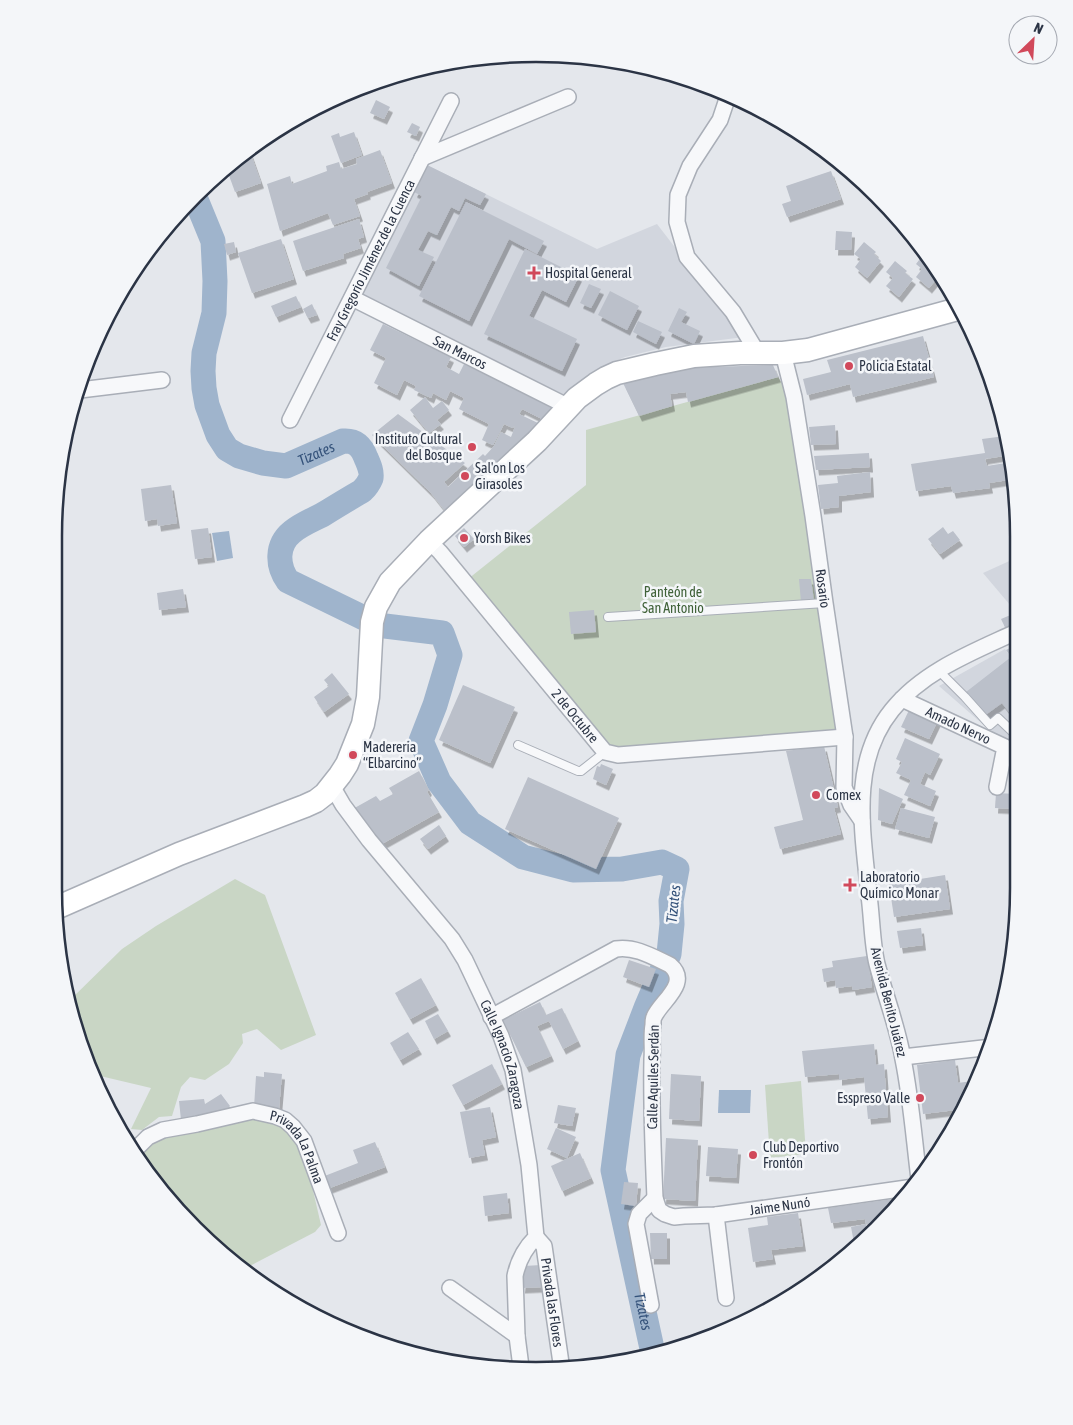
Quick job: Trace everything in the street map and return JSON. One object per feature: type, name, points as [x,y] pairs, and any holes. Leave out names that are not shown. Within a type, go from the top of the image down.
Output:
[{"type":"main road","points":[[63,905],[180,854],[305,806],[325,794],[346,764],[363,724],[366,710],[372,622],[376,607],[390,582],[429,541],[538,441],[577,398],[596,384],[617,373],[694,356],[757,352],[783,353],[808,350],[953,310]]},
{"type":"street","points":[[422,158],[568,98]]},
{"type":"street","name":"Fray Gregorio Jiménez de la Cuenca","points":[[290,420],[451,101]]},
{"type":"street","points":[[726,102],[720,120],[690,166],[678,195],[677,222],[687,257],[733,312],[757,352]]},
{"type":"street","name":"San Marcos","points":[[352,298],[569,407]]},
{"type":"street","name":"Rosario","points":[[783,353],[794,397],[800,434],[845,737],[844,787],[850,805],[862,821]]},
{"type":"street","points":[[86,389],[162,380]]},
{"type":"street","name":"2 de Octubre","points":[[429,541],[605,752],[618,755],[845,737]]},
{"type":"street","name":"Avenida Benito Juárez","points":[[918,1170],[903,1057],[876,961],[862,821],[864,773],[871,745],[884,720],[902,699],[920,682],[938,670],[1010,635]]},
{"type":"street","name":"Amado Nervo","points":[[902,699],[1005,748],[996,787]]},
{"type":"street","name":"Calle Ignacio Zaragoza","points":[[332,786],[343,805],[369,840],[452,939],[465,960],[501,1036],[513,1070],[529,1165],[536,1237]]},
{"type":"street","name":"Calle Aquiles Serdán","points":[[491,1017],[616,950],[628,948],[670,965],[676,971],[677,980],[675,988],[654,1017],[652,1035],[651,1104],[655,1198]]},
{"type":"street","points":[[903,1057],[982,1048]]},
{"type":"street","name":"Privada La Palma","points":[[139,1146],[148,1137],[163,1130],[253,1111],[285,1120],[304,1141],[338,1233]]},
{"type":"street","name":"Jaime Nunó","points":[[655,1198],[659,1210],[674,1217],[716,1215],[903,1188]]},
{"type":"street","points":[[651,1305],[636,1224],[639,1214],[655,1198]]},
{"type":"street","points":[[716,1215],[726,1298]]},
{"type":"street","points":[[520,1361],[517,1336],[515,1276],[524,1251],[536,1237]]},
{"type":"street","name":"Privada las Flores","points":[[536,1237],[544,1246],[561,1361]]},
{"type":"street","points":[[450,1288],[517,1336]]},
{"type":"lane","points":[[608,617],[825,603]]},
{"type":"lane","points":[[938,670],[990,725],[998,718],[1010,729]]},
{"type":"lane","points":[[518,745],[578,771],[581,771],[605,752]]},
{"type":"shaded area","name":"Hospital General","points":[[427,165],[597,249],[657,224],[744,337],[666,347],[625,357],[594,372],[565,395],[361,297]]},
{"type":"shaded area","points":[[1010,561],[1010,605],[983,573]]},
{"type":"shaded area","points":[[1005,649],[1010,656],[1010,748],[939,686]]},
{"type":"green space","name":"Panteón de San Antonio","points":[[778,377],[785,388],[839,733],[610,749],[468,579],[586,485],[586,430]]},
{"type":"green space","points":[[235,879],[265,895],[316,1035],[281,1050],[257,1029],[242,1034],[243,1043],[229,1064],[205,1080],[190,1077],[181,1087],[172,1116],[159,1117],[142,1130],[131,1129],[151,1088],[102,1076],[88,1041],[75,995],[122,949],[156,926]]},
{"type":"green space","points":[[801,1081],[806,1154],[770,1158],[765,1085]]},
{"type":"green space","points":[[253,1115],[282,1126],[290,1132],[306,1160],[321,1225],[315,1232],[250,1266],[201,1224],[160,1177],[142,1152],[159,1135]]},
{"type":"water","points":[[229,531],[233,558],[217,561],[212,533]]},
{"type":"water","points":[[719,1090],[751,1090],[750,1113],[718,1113]]},
{"type":"building","points":[[376,100],[390,107],[384,119],[370,113]]},
{"type":"building","points":[[412,123],[420,127],[416,136],[407,132]]},
{"type":"building","points":[[354,132],[362,155],[341,163],[331,136],[339,133],[340,137]]},
{"type":"building","points":[[380,150],[392,183],[354,199],[360,216],[333,225],[328,213],[280,231],[267,184],[290,176],[292,184],[327,171],[326,166],[339,162],[341,169],[357,164],[356,159]]},
{"type":"building","points":[[252,157],[261,183],[235,192],[229,176]]},
{"type":"building","points":[[427,165],[486,194],[480,205],[465,198],[459,211],[451,207],[437,235],[428,231],[418,250],[434,257],[419,286],[386,268],[422,196],[414,192]]},
{"type":"building","points":[[831,171],[841,199],[787,217],[782,204],[791,201],[786,186]]},
{"type":"building","points":[[466,202],[544,241],[537,254],[509,239],[469,321],[419,296]]},
{"type":"building","points":[[359,219],[364,237],[358,239],[361,248],[343,254],[344,258],[303,271],[293,241]]},
{"type":"building","points":[[836,231],[852,232],[851,250],[835,250]]},
{"type":"building","points":[[281,239],[294,279],[252,293],[238,253]]},
{"type":"building","points":[[234,242],[236,252],[227,255],[224,244]]},
{"type":"building","points":[[864,242],[876,252],[874,254],[881,261],[867,278],[855,267],[861,259],[854,254]]},
{"type":"building","points":[[525,249],[579,276],[566,302],[542,290],[529,316],[577,339],[562,371],[484,334]]},
{"type":"building","points":[[920,258],[935,280],[929,288],[916,277],[922,269],[916,264]]},
{"type":"building","points":[[895,261],[913,279],[899,297],[886,286],[893,278],[886,272]]},
{"type":"building","points":[[589,284],[601,289],[591,308],[580,303]]},
{"type":"building","points":[[610,291],[639,306],[627,330],[598,315]]},
{"type":"building","points":[[296,296],[301,307],[276,317],[271,306]]},
{"type":"building","points":[[312,304],[317,315],[308,318],[303,309]]},
{"type":"building","points":[[679,308],[687,312],[681,322],[700,331],[694,344],[668,331]]},
{"type":"building","points":[[638,321],[662,332],[656,344],[633,332]]},
{"type":"building","points":[[383,324],[451,357],[446,367],[459,374],[464,364],[555,408],[544,420],[522,409],[519,414],[540,424],[446,512],[431,493],[372,435],[398,414],[465,463],[444,482],[448,487],[483,454],[485,456],[494,446],[501,432],[511,437],[515,427],[504,424],[493,445],[482,440],[489,424],[459,409],[464,398],[450,391],[446,400],[433,393],[431,398],[414,390],[416,386],[404,380],[397,395],[374,383],[386,358],[370,350]]},
{"type":"building","points":[[923,336],[934,377],[853,397],[850,384],[807,395],[803,379],[831,372],[827,360]]},
{"type":"building","points":[[773,365],[778,377],[688,402],[686,392],[670,394],[672,406],[639,416],[623,383],[682,368]]},
{"type":"building","points":[[425,397],[433,408],[442,401],[449,410],[437,420],[441,424],[429,433],[410,410]]},
{"type":"building","points":[[835,425],[836,444],[811,445],[809,427]]},
{"type":"building","points":[[999,437],[1003,456],[985,459],[987,466],[1004,463],[1007,480],[989,483],[990,488],[953,493],[951,486],[916,491],[911,464],[985,453],[982,439]]},
{"type":"building","points":[[869,453],[870,467],[816,470],[814,456]]},
{"type":"building","points":[[870,472],[871,492],[839,496],[839,507],[821,509],[818,485],[838,483],[837,476]]},
{"type":"building","points":[[171,485],[177,523],[158,526],[157,519],[145,521],[141,489]]},
{"type":"building","points":[[943,527],[948,534],[953,531],[960,540],[940,554],[928,539]]},
{"type":"building","points":[[208,528],[212,557],[195,559],[191,530]]},
{"type":"building","name":"Yorsh Bikes","points":[[464,528],[474,539],[464,547],[455,536]]},
{"type":"building","points":[[799,579],[811,579],[814,601],[801,602]]},
{"type":"building","points":[[183,589],[186,607],[159,610],[157,593]]},
{"type":"building","points":[[594,610],[596,632],[571,634],[569,612]]},
{"type":"building","points":[[1010,615],[1010,638],[1001,619]]},
{"type":"building","points":[[1010,658],[1010,713],[1002,703],[984,716],[966,692]]},
{"type":"building","points":[[332,673],[349,694],[324,712],[314,697],[329,686],[324,680]]},
{"type":"building","points":[[463,685],[515,707],[490,763],[439,740]]},
{"type":"building","points":[[910,708],[938,720],[929,739],[901,727]]},
{"type":"building","points":[[905,738],[940,754],[930,775],[925,772],[920,784],[936,791],[930,806],[904,795],[911,780],[896,773],[902,762],[896,759]]},
{"type":"building","points":[[824,746],[838,807],[834,808],[841,834],[780,849],[774,827],[803,820],[786,751]]},
{"type":"building","points":[[601,764],[613,769],[606,785],[593,779],[597,766],[600,767]]},
{"type":"building","points":[[419,771],[429,790],[427,792],[439,812],[380,845],[351,810],[376,796],[380,801],[393,794],[389,788]]},
{"type":"building","points":[[528,777],[619,818],[596,869],[505,829]]},
{"type":"building","points":[[879,788],[903,799],[892,824],[878,820]]},
{"type":"building","points":[[996,793],[1010,794],[1010,809],[995,808]]},
{"type":"building","points":[[901,808],[935,817],[929,838],[895,829]]},
{"type":"building","points":[[439,825],[446,836],[428,849],[420,839]]},
{"type":"building","points":[[945,875],[950,909],[894,917],[889,884]]},
{"type":"building","points":[[921,928],[923,945],[900,948],[897,931]]},
{"type":"building","points":[[867,956],[872,987],[853,990],[852,986],[836,988],[835,980],[824,982],[822,969],[833,967],[832,961]]},
{"type":"building","points":[[629,960],[656,969],[649,987],[623,977]]},
{"type":"building","points":[[421,978],[436,1005],[410,1019],[395,993]]},
{"type":"building","points":[[540,1002],[546,1015],[562,1008],[578,1041],[563,1049],[549,1021],[537,1026],[551,1056],[526,1067],[503,1020]]},
{"type":"building","points":[[438,1014],[448,1031],[434,1039],[425,1021]]},
{"type":"building","points":[[408,1032],[419,1049],[400,1060],[390,1043]]},
{"type":"building","points":[[874,1044],[876,1065],[884,1064],[888,1117],[868,1119],[864,1077],[839,1080],[839,1074],[805,1077],[802,1051]]},
{"type":"building","points":[[955,1060],[958,1083],[969,1081],[956,1110],[923,1114],[917,1065]]},
{"type":"building","points":[[492,1064],[502,1084],[463,1105],[452,1085]]},
{"type":"building","points":[[264,1072],[282,1074],[279,1109],[254,1107],[256,1076],[264,1077]]},
{"type":"building","points":[[671,1074],[701,1076],[699,1121],[669,1119]]},
{"type":"building","points":[[221,1094],[230,1106],[213,1119],[181,1120],[179,1101],[204,1099],[205,1104]]},
{"type":"building","points":[[558,1105],[576,1108],[572,1126],[554,1123]]},
{"type":"building","points":[[490,1107],[496,1137],[482,1140],[485,1155],[469,1158],[460,1112]]},
{"type":"building","points":[[556,1128],[576,1137],[567,1158],[547,1149]]},
{"type":"building","points":[[666,1138],[698,1140],[695,1201],[663,1199]]},
{"type":"building","points":[[375,1142],[385,1167],[327,1189],[322,1177],[358,1163],[353,1150]]},
{"type":"building","points":[[708,1147],[738,1149],[736,1178],[706,1176]]},
{"type":"building","points":[[580,1153],[591,1178],[562,1191],[551,1166]]},
{"type":"building","points":[[624,1182],[638,1183],[636,1206],[621,1204]]},
{"type":"building","points":[[507,1193],[509,1213],[485,1216],[483,1196]]},
{"type":"building","points":[[895,1199],[873,1223],[866,1224],[865,1219],[831,1223],[828,1208]]},
{"type":"building","points":[[798,1213],[803,1246],[771,1250],[773,1259],[753,1262],[748,1228],[768,1225],[767,1217]]},
{"type":"building","points":[[866,1224],[867,1229],[854,1241],[851,1227]]},
{"type":"building","points":[[650,1233],[667,1233],[667,1259],[651,1259]]},
{"type":"building","points":[[541,1265],[542,1287],[522,1288],[524,1266]]},
{"type":"waterway","name":"Tizates","points":[[198,204],[213,241],[214,313],[204,353],[203,371],[207,405],[218,435],[227,449],[239,456],[263,463],[286,466],[343,441],[355,443],[360,448],[371,470],[371,478],[367,485],[362,491],[292,532],[283,543],[280,562],[288,581],[366,619]]},
{"type":"waterway","name":"Tizates","points":[[385,626],[442,633],[450,655],[435,705],[421,741],[439,782],[470,823],[523,857],[573,870],[622,869],[662,862],[677,869],[671,901],[672,924],[669,954],[628,1055],[613,1170],[652,1348]]},
{"type":"place","name":"Hospital General","points":[[534,273]]},
{"type":"place","name":"Policia Estatal","points":[[849,366]]},
{"type":"place","name":"Instituto Cultural del Bosque","points":[[472,447]]},
{"type":"place","name":"Sal'on Los Girasoles","points":[[465,476]]},
{"type":"place","name":"Yorsh Bikes","points":[[464,538]]},
{"type":"place","name":"Madereria “Elbarcino”","points":[[353,755]]},
{"type":"place","name":"Comex","points":[[816,795]]},
{"type":"place","name":"Laboratorio Químico Monar","points":[[850,885]]},
{"type":"place","name":"Esspreso Valle","points":[[920,1098]]},
{"type":"place","name":"Club Deportivo Frontón","points":[[753,1155]]}]
